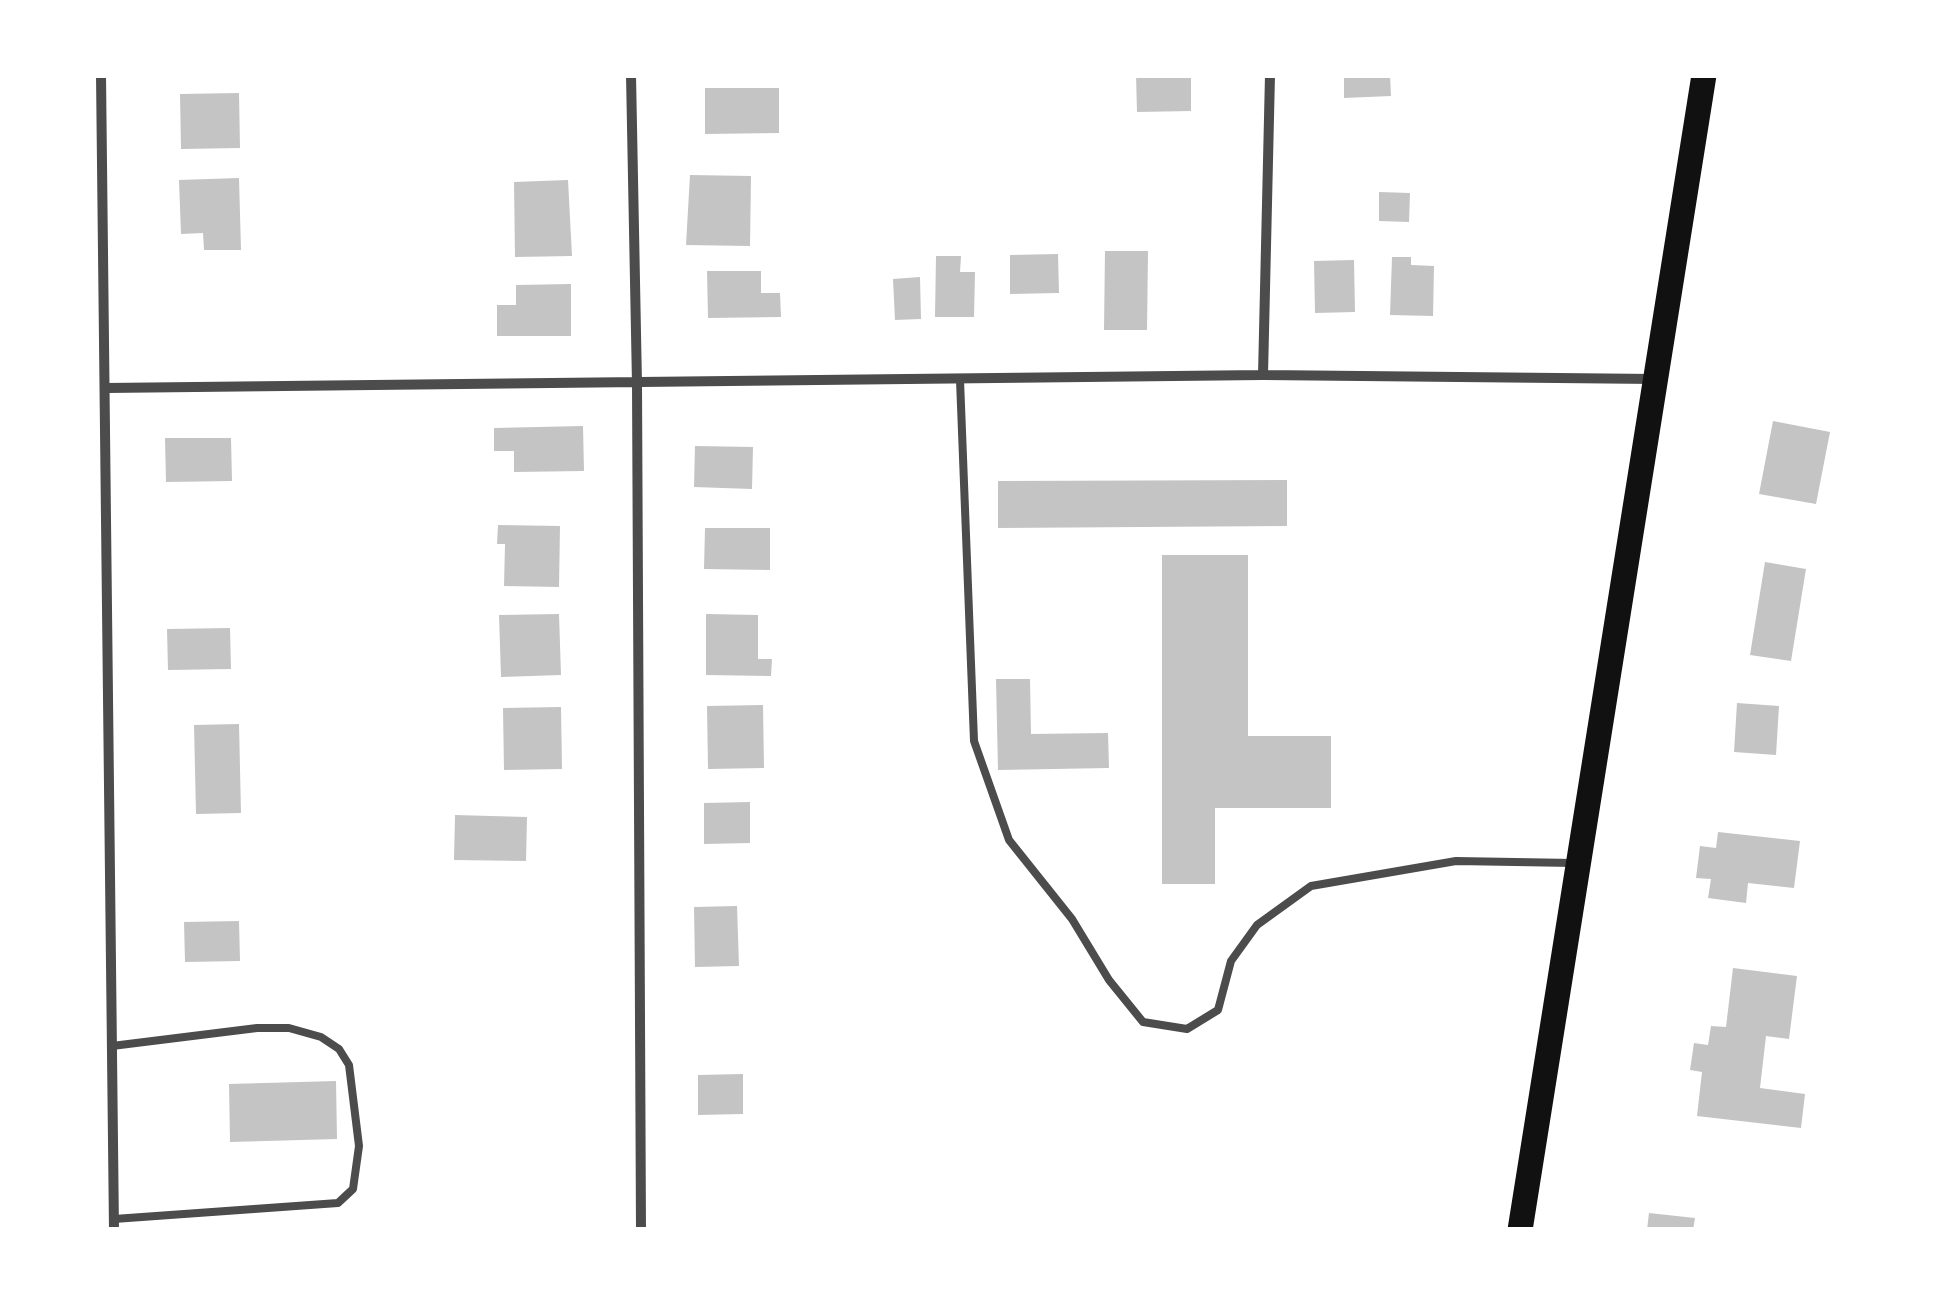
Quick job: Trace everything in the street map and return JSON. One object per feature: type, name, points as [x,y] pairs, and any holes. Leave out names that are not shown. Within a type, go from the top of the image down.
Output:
[{"type":"main road","points":[[1520,1230],[1704,75]]},
{"type":"street","points":[[101,75],[114,1224]]},
{"type":"street","points":[[631,75],[637,384],[641,1230]]},
{"type":"street","points":[[1263,376],[1270,75]]},
{"type":"street","points":[[106,388],[1263,376],[1656,380]]},
{"type":"lane","points":[[960,380],[974,742],[1009,840],[1072,918],[1109,980],[1143,1022],[1187,1029],[1218,1010],[1231,961],[1257,925],[1312,886],[1456,861],[1577,863]]},
{"type":"lane","points":[[112,1046],[257,1028],[289,1028],[321,1038],[339,1049],[350,1065],[359,1146],[353,1189],[338,1203],[114,1224]]},
{"type":"building","points":[[1136,75],[1191,75],[1191,111],[1137,112]]},
{"type":"building","points":[[1344,75],[1390,75],[1391,96],[1344,98]]},
{"type":"building","points":[[705,88],[779,88],[779,133],[705,134]]},
{"type":"building","points":[[239,93],[240,148],[181,149],[180,94]]},
{"type":"building","points":[[690,175],[751,176],[750,246],[686,245]]},
{"type":"building","points":[[239,178],[241,250],[204,250],[203,233],[181,234],[179,180]]},
{"type":"building","points":[[568,180],[572,256],[515,257],[514,182]]},
{"type":"building","points":[[1379,192],[1410,193],[1409,222],[1379,221]]},
{"type":"building","points":[[1105,251],[1148,251],[1147,330],[1104,330]]},
{"type":"building","points":[[1058,254],[1059,293],[1010,294],[1010,255]]},
{"type":"building","points":[[936,256],[961,256],[960,272],[975,272],[974,317],[935,317]]},
{"type":"building","points":[[1392,257],[1411,257],[1411,265],[1434,266],[1433,316],[1390,315]]},
{"type":"building","points":[[1354,260],[1355,312],[1315,313],[1314,261]]},
{"type":"building","points":[[707,271],[761,271],[761,293],[780,293],[781,317],[708,318]]},
{"type":"building","points":[[920,277],[921,319],[895,320],[893,279]]},
{"type":"building","points":[[571,284],[571,336],[497,336],[497,305],[516,305],[516,285]]},
{"type":"building","points":[[1773,421],[1830,432],[1816,504],[1759,494]]},
{"type":"building","points":[[583,426],[584,471],[514,472],[514,451],[494,451],[494,428]]},
{"type":"building","points":[[165,438],[231,438],[232,481],[166,482]]},
{"type":"building","points":[[695,446],[753,447],[752,489],[694,487]]},
{"type":"building","points":[[1287,480],[1287,526],[998,528],[998,481]]},
{"type":"building","points":[[498,525],[560,526],[559,587],[504,586],[505,544],[497,544]]},
{"type":"building","points":[[705,528],[770,528],[770,570],[704,569]]},
{"type":"building","points":[[1162,555],[1248,555],[1248,736],[1331,736],[1331,808],[1215,808],[1215,884],[1162,884]]},
{"type":"building","points":[[1765,562],[1806,569],[1791,661],[1750,655]]},
{"type":"building","points":[[559,614],[561,675],[501,677],[499,615]]},
{"type":"building","points":[[706,614],[758,615],[758,659],[772,659],[771,676],[706,675]]},
{"type":"building","points":[[230,628],[231,669],[168,670],[167,629]]},
{"type":"building","points":[[996,679],[1030,679],[1031,734],[1108,733],[1109,768],[998,770]]},
{"type":"building","points":[[1737,703],[1779,706],[1776,755],[1734,752]]},
{"type":"building","points":[[763,705],[764,768],[708,769],[707,706]]},
{"type":"building","points":[[561,707],[562,769],[504,770],[503,708]]},
{"type":"building","points":[[239,724],[241,813],[196,814],[194,725]]},
{"type":"building","points":[[750,802],[750,843],[704,844],[704,803]]},
{"type":"building","points":[[455,815],[527,817],[526,861],[454,860]]},
{"type":"building","points":[[1718,832],[1800,841],[1794,888],[1748,883],[1746,903],[1708,898],[1711,879],[1696,878],[1700,846],[1716,848]]},
{"type":"building","points":[[737,906],[739,966],[695,967],[694,907]]},
{"type":"building","points":[[239,921],[240,961],[185,962],[184,922]]},
{"type":"building","points":[[1733,968],[1797,976],[1789,1039],[1766,1036],[1760,1088],[1805,1094],[1801,1128],[1697,1116],[1702,1072],[1690,1070],[1694,1043],[1708,1045],[1711,1026],[1726,1027]]},
{"type":"building","points":[[743,1074],[743,1114],[698,1115],[698,1075]]},
{"type":"building","points":[[336,1081],[337,1139],[230,1142],[229,1084]]},
{"type":"building","points":[[1649,1213],[1695,1218],[1693,1230],[1647,1230]]}]
